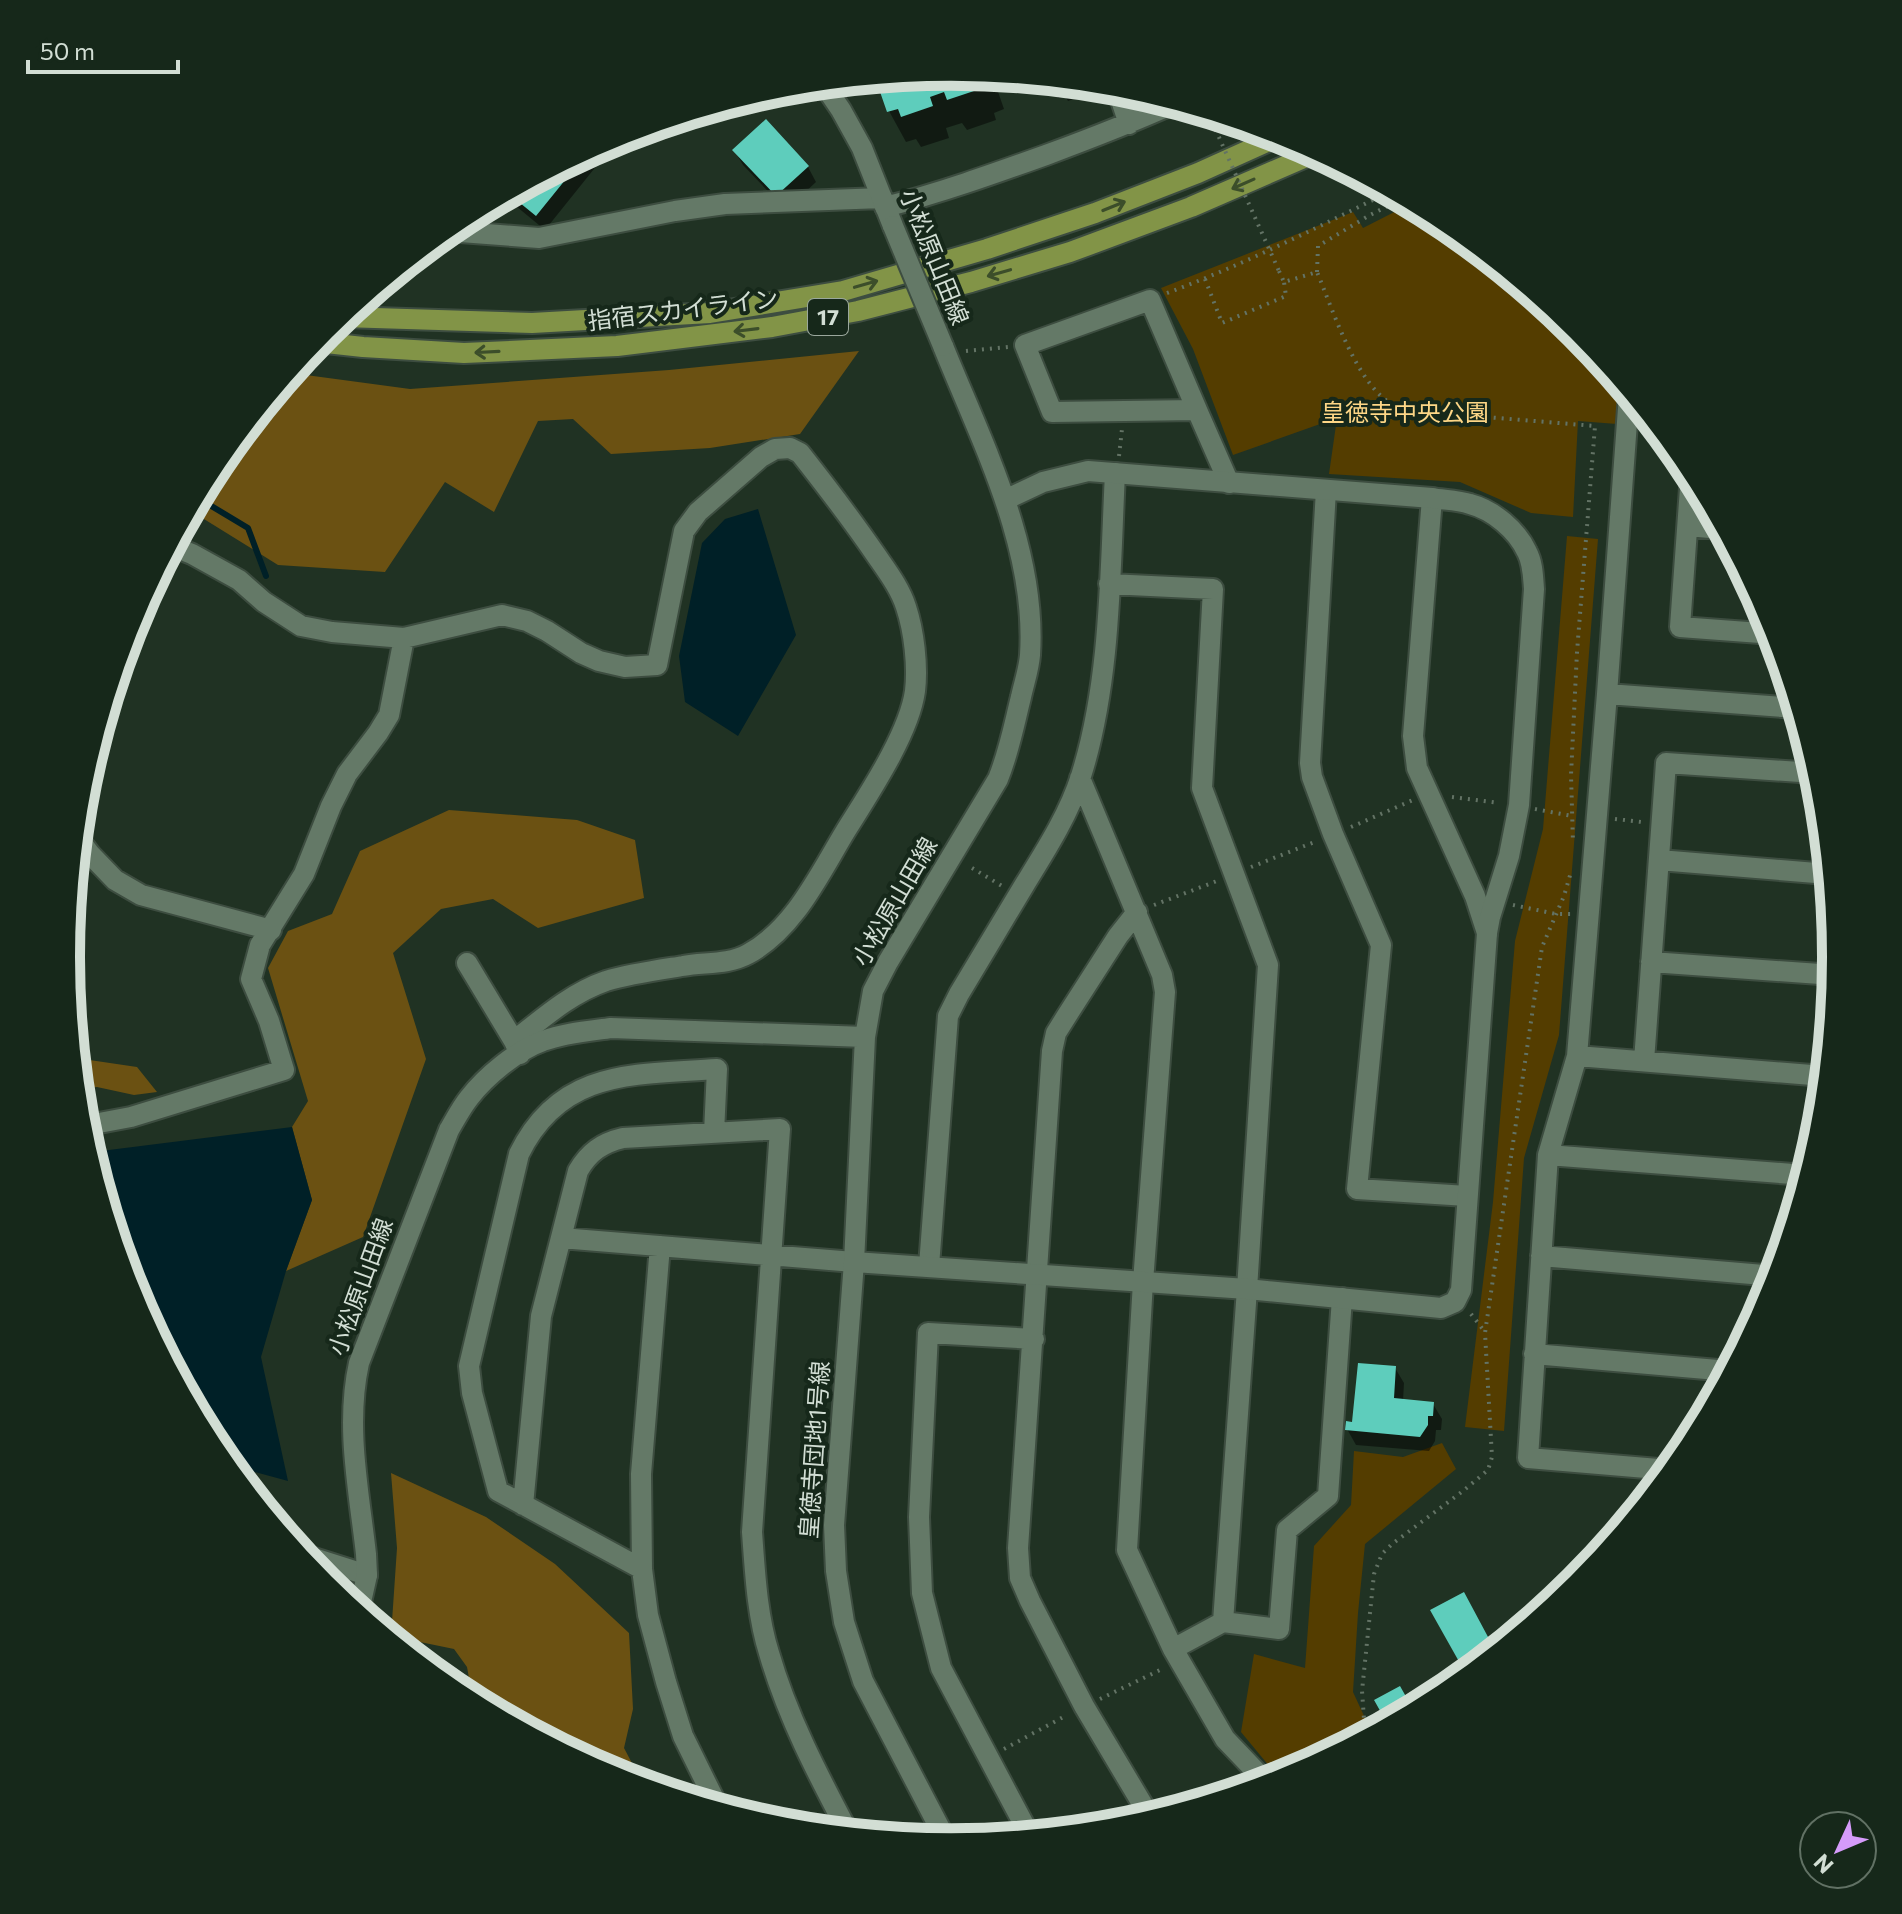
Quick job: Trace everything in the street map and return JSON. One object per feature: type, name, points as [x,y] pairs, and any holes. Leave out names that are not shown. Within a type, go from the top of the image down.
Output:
[{"type":"main road","name":"指宿スカイライン","points":[[360,318],[532,323],[710,313],[843,291],[987,249],[1095,213],[1263,144]]},
{"type":"main road","name":"指宿スカイライン","points":[[333,343],[464,353],[617,346],[772,327],[858,311],[1070,252],[1191,207],[1300,159]]},
{"type":"street","name":"小松原山田線","points":[[362,1598],[367,1575],[352,1430],[353,1390],[359,1363],[449,1130],[470,1097],[517,1047],[611,1028],[865,1037],[873,991],[998,779],[1006,759],[1030,657],[1026,583],[1018,542],[1005,500],[862,148],[830,94]]},
{"type":"street","points":[[1122,103],[1129,124]]},
{"type":"street","points":[[468,233],[539,238],[725,204],[887,210],[1157,111]]},
{"type":"street","points":[[1197,410],[1052,412],[1025,345],[1150,300],[1229,483]]},
{"type":"street","points":[[1628,410],[1577,1056],[1548,1155],[1528,1458],[1655,1469]]},
{"type":"street","points":[[182,550],[239,580],[264,602],[301,626],[404,638],[502,615],[527,621],[599,661],[625,667],[657,665],[684,531],[698,512],[761,457],[775,449],[790,448],[800,453],[858,529],[893,581],[906,607],[916,654],[915,693],[903,731],[874,785],[813,886],[786,924],[767,942],[747,955],[728,962],[688,965],[606,981],[569,998],[517,1047],[467,963]]},
{"type":"street","points":[[929,1266],[948,1016],[1061,822],[1080,778],[1095,724],[1103,668],[1117,468]]},
{"type":"street","points":[[561,1238],[1247,1289],[1441,1308],[1455,1302],[1461,1290],[1487,933],[1509,856],[1519,805],[1534,589],[1527,552],[1498,517],[1472,504],[1432,498],[1229,483],[1117,468],[1066,475],[1005,500]]},
{"type":"street","points":[[1326,490],[1310,763],[1312,777],[1333,834],[1381,945],[1357,1189],[1467,1196]]},
{"type":"street","points":[[1690,497],[1680,627],[1759,633]]},
{"type":"street","points":[[1432,498],[1413,736],[1417,768],[1475,896],[1487,933]]},
{"type":"street","points":[[1688,526],[1708,528]]},
{"type":"street","points":[[1109,584],[1213,589],[1202,788],[1268,965],[1223,1622]]},
{"type":"street","points":[[96,1123],[131,1117],[284,1070],[269,1021],[251,979],[260,945],[304,874],[347,774],[389,715],[404,638]]},
{"type":"street","points":[[1607,694],[1785,707]]},
{"type":"street","points":[[1644,1061],[1666,763],[1801,772]]},
{"type":"street","points":[[1080,778],[1137,912],[1162,975],[1165,992],[1127,1550],[1177,1654],[1225,1739],[1257,1772]]},
{"type":"street","points":[[86,849],[115,880],[141,895],[271,930]]},
{"type":"street","points":[[1659,860],[1818,873]]},
{"type":"street","points":[[1137,912],[1118,936],[1056,1033],[1052,1051],[1018,1548],[1020,1578],[1030,1601],[1084,1706],[1143,1806]]},
{"type":"street","points":[[1651,962],[1821,974]]},
{"type":"street","name":"皇徳寺団地1号線","points":[[865,1037],[854,1262],[834,1525],[836,1571],[844,1622],[863,1681],[939,1828]]},
{"type":"street","points":[[1577,1056],[1814,1075]]},
{"type":"street","points":[[642,1569],[498,1491],[472,1393],[469,1366],[519,1154],[533,1128],[558,1104],[591,1084],[619,1076],[717,1069],[714,1133]]},
{"type":"street","points":[[523,1505],[541,1316],[578,1171],[584,1161],[606,1142],[623,1138],[780,1129],[752,1532],[758,1595],[768,1651],[803,1743],[843,1821]]},
{"type":"street","points":[[1548,1155],[1794,1174]]},
{"type":"street","points":[[660,1246],[641,1474],[642,1569],[648,1615],[683,1736],[711,1794]]},
{"type":"street","points":[[1541,1256],[1762,1275]]},
{"type":"street","points":[[1177,1654],[1223,1622],[1279,1629],[1287,1530],[1328,1496],[1342,1298]]},
{"type":"street","points":[[1024,1825],[941,1668],[922,1593],[919,1517],[928,1333],[1034,1339]]},
{"type":"street","points":[[1534,1354],[1717,1370]]},
{"type":"street","points":[[324,1561],[367,1575]]},
{"type":"path","points":[[1214,127],[1279,271]]},
{"type":"path","points":[[1150,300],[1299,237],[1377,198]]},
{"type":"path","points":[[1317,272],[1318,246],[1390,205]]},
{"type":"path","points":[[1205,279],[1222,323],[1286,296],[1284,282]]},
{"type":"path","points":[[966,351],[1025,345]]},
{"type":"path","points":[[1117,468],[1123,412]]},
{"type":"path","points":[[1596,818],[1662,823]]},
{"type":"path","points":[[972,868],[1018,895]]},
{"type":"path","points":[[1507,903],[1556,914],[1588,914]]},
{"type":"path","points":[[1470,1312],[1485,1333]]},
{"type":"path","points":[[988,1758],[1177,1654]]},
{"type":"green space","name":"皇徳寺中央公園","points":[[1398,210],[1435,233],[1525,302],[1567,341],[1618,398],[1617,424],[1578,421],[1573,517],[1531,513],[1460,482],[1329,474],[1337,418],[1233,455],[1193,349],[1161,288],[1353,212],[1363,228]]},
{"type":"green space","points":[[1567,536],[1598,539],[1559,1035],[1524,1158],[1504,1431],[1465,1427],[1493,1202],[1515,941],[1543,829]]},
{"type":"green space","points":[[1442,1443],[1456,1469],[1365,1544],[1353,1692],[1367,1721],[1270,1767],[1241,1732],[1254,1654],[1305,1668],[1314,1546],[1351,1505],[1354,1451],[1403,1457]]},
{"type":"shaded area","points":[[859,351],[800,434],[710,448],[611,454],[573,419],[538,421],[494,512],[445,482],[385,572],[278,565],[200,516],[260,427],[304,375],[410,389],[669,370]]},
{"type":"shaded area","points":[[449,810],[577,820],[635,840],[644,898],[538,928],[493,899],[441,909],[393,953],[426,1059],[363,1237],[286,1271],[312,1200],[292,1127],[308,1101],[268,968],[288,931],[332,914],[360,851]]},
{"type":"shaded area","points":[[86,1059],[137,1067],[157,1092],[134,1095],[90,1088]]},
{"type":"shaded area","points":[[391,1473],[486,1517],[555,1564],[629,1633],[633,1709],[624,1748],[635,1768],[515,1711],[470,1683],[467,1667],[454,1649],[412,1640],[392,1624],[397,1548]]},
{"type":"water","points":[[758,509],[796,635],[738,736],[685,702],[679,656],[702,543],[725,519]]},
{"type":"water","points":[[292,1127],[312,1200],[286,1271],[261,1357],[288,1481],[248,1470],[197,1392],[146,1290],[126,1237],[103,1151]]},
{"type":"building","points":[[980,87],[947,100],[944,92],[930,97],[933,106],[901,117],[898,109],[887,112],[879,89]]},
{"type":"building","points":[[766,119],[809,166],[776,196],[732,150]]},
{"type":"building","points":[[570,174],[536,216],[518,202]]},
{"type":"building","points":[[1358,1363],[1396,1366],[1394,1398],[1434,1402],[1433,1416],[1428,1416],[1428,1425],[1420,1437],[1345,1430],[1346,1421],[1352,1422]]},
{"type":"building","points":[[1464,1592],[1490,1641],[1460,1663],[1430,1610]]},
{"type":"building","points":[[1400,1686],[1407,1698],[1382,1713],[1374,1700]]},
{"type":"waterway","points":[[208,504],[248,528],[266,576]]}]
